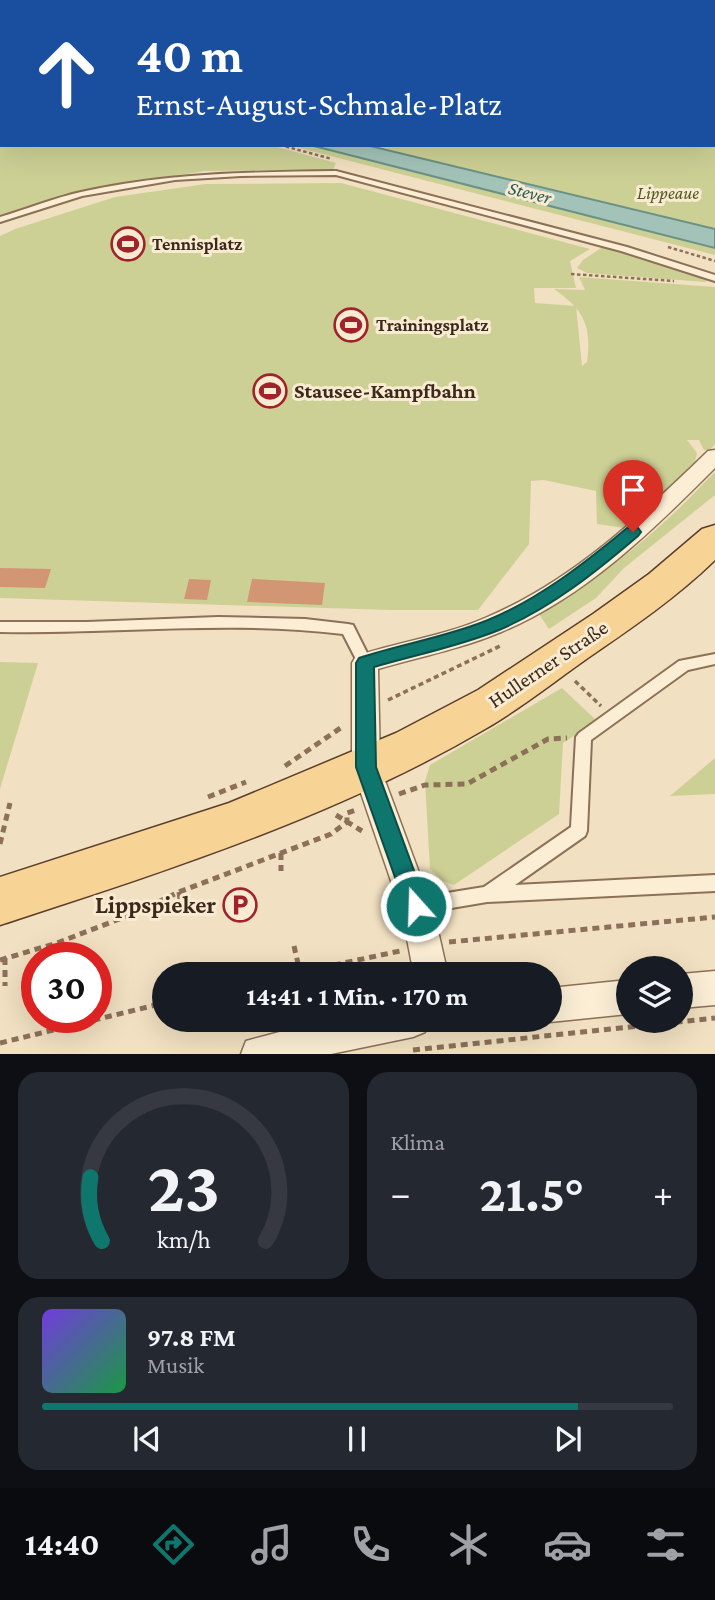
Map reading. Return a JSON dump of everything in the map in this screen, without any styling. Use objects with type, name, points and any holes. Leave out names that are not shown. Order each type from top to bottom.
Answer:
[{"type":"main road","name":"Hullerner Straße","points":[[0,901],[145,855],[294,797],[372,785],[649,597],[715,538]]},
{"type":"street","points":[[421,956],[416,906],[372,785],[365,710],[365,663],[492,625],[527,608],[592,566],[715,456]]},
{"type":"street","points":[[693,990],[715,988]]},
{"type":"street","points":[[562,1004],[616,998]]},
{"type":"street","points":[[259,1054],[349,1032],[408,1035]]},
{"type":"lane","points":[[0,220],[57,201],[140,183],[209,175],[336,173],[624,249],[715,278]]},
{"type":"lane","points":[[0,627],[60,629],[135,624],[314,624],[348,629],[365,663]]},
{"type":"lane","points":[[487,894],[579,831],[584,737],[684,665],[715,659]]},
{"type":"lane","points":[[416,906],[487,894],[715,883]]},
{"type":"path","points":[[571,274],[678,281]]},
{"type":"path","points":[[294,797],[281,769],[365,710],[505,643]]},
{"type":"path","points":[[575,681],[597,701]]},
{"type":"path","points":[[5,986],[3,959],[57,943],[135,914],[179,892],[331,834],[347,822],[346,813],[372,785],[467,784],[548,739],[584,737]]},
{"type":"path","points":[[0,844],[10,803]]},
{"type":"path","points":[[281,853],[281,871]]},
{"type":"path","points":[[179,892],[181,906]]},
{"type":"path","points":[[376,962],[715,917]]},
{"type":"path","points":[[294,946],[298,962]]},
{"type":"path","points":[[0,1043],[152,1006]]},
{"type":"path","points":[[408,1035],[715,1018]]},
{"type":"green space","points":[[0,147],[277,147],[336,163],[333,170],[205,171],[108,186],[0,218]]},
{"type":"green space","name":"Lippeaue","points":[[296,147],[715,147],[715,255]]},
{"type":"green space","name":"Stausee-Kampfbahn","points":[[341,183],[590,249],[570,261],[576,288],[534,288],[535,303],[574,306],[554,289],[585,290],[579,277],[715,287],[715,444],[710,450],[704,450],[699,440],[687,440],[697,453],[694,466],[624,528],[597,524],[596,491],[544,480],[531,481],[529,544],[478,610],[390,610],[0,598],[0,236],[115,197],[206,184]],"holes":[[[576,309],[584,320],[588,338],[587,362],[582,366]]]},
{"type":"green space","points":[[604,246],[710,278],[705,282],[587,273],[577,268],[583,260]]},
{"type":"green space","points":[[715,472],[715,495],[624,568],[596,598],[549,629],[537,611],[591,580],[625,555],[679,509]]},
{"type":"green space","points":[[0,662],[38,663],[0,789]]},
{"type":"green space","points":[[562,688],[597,721],[563,743],[559,814],[454,885],[443,881],[430,869],[425,781],[430,765]]},
{"type":"green space","points":[[715,758],[715,794],[670,796]]},
{"type":"water","name":"Stever","points":[[318,147],[374,147],[715,229],[715,248]]},
{"type":"building","points":[[0,568],[51,569],[45,588],[0,587]]},
{"type":"building","points":[[189,579],[211,580],[207,600],[184,599]]},
{"type":"building","points":[[252,579],[325,583],[322,605],[247,602]]},
{"type":"place","name":"Tennisplatz","points":[[128,244]]},
{"type":"place","name":"Trainingsplatz","points":[[351,325]]},
{"type":"place","name":"Stausee-Kampfbahn","points":[[270,391]]},
{"type":"place","name":"Lippspieker","points":[[240,905]]},
{"type":"route","points":[[416,906],[366,767],[365,663],[492,625],[527,608],[592,566],[633,532]]}]
